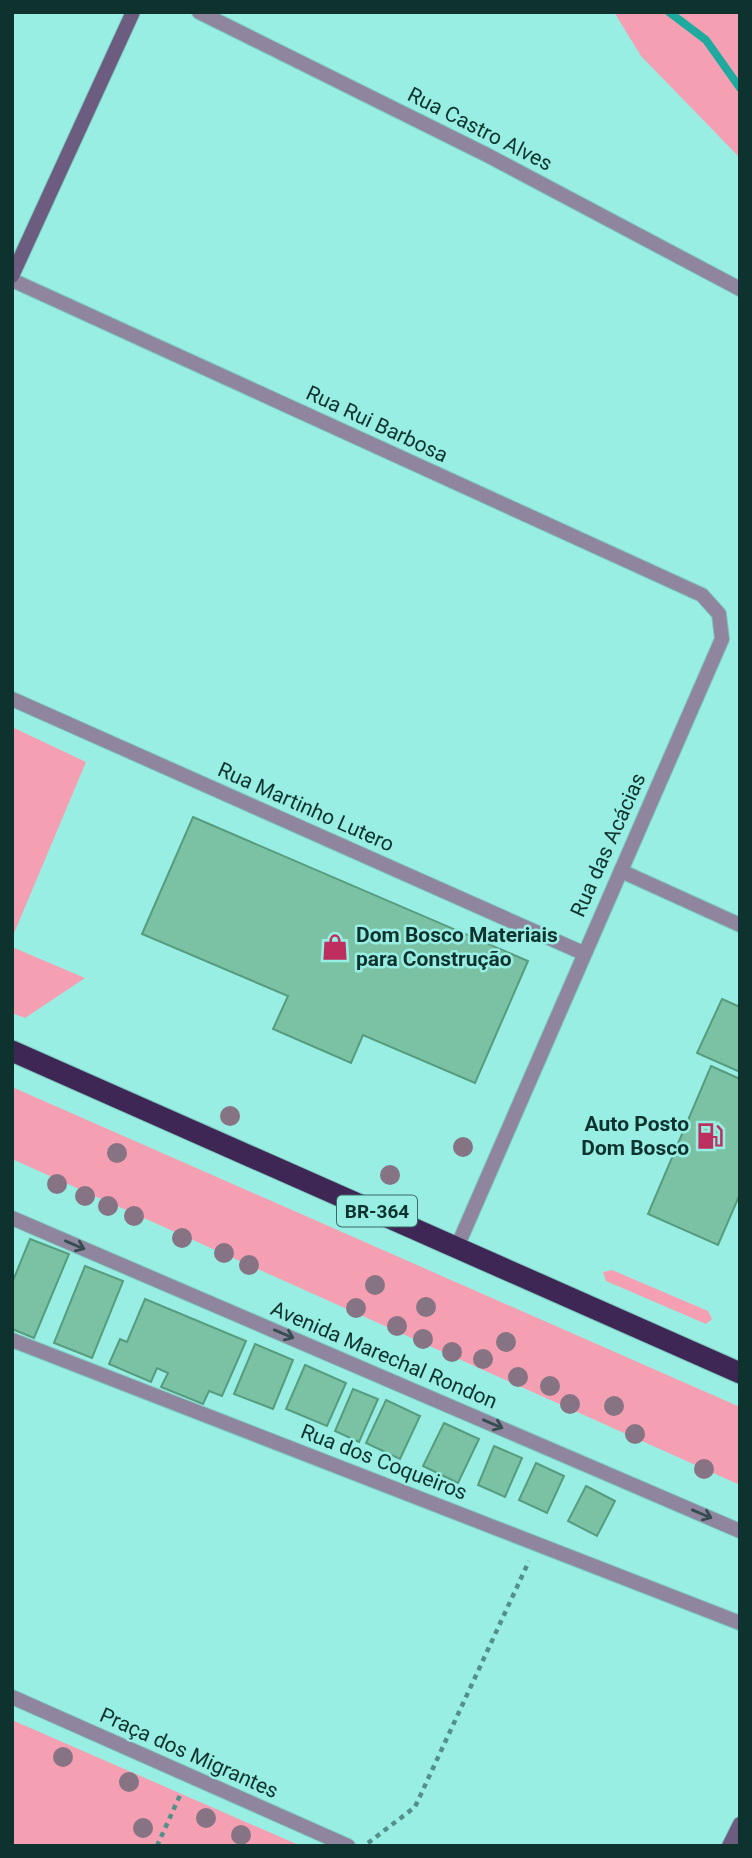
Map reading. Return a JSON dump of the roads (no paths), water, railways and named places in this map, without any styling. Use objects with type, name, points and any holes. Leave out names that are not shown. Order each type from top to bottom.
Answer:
[{"type":"highway","name":"BR-364","points":[[12,1051],[740,1373]]},
{"type":"main road","points":[[12,278],[133,12]]},
{"type":"main road","points":[[729,1846],[740,1824]]},
{"type":"street","name":"Rua Castro Alves","points":[[199,12],[487,155],[740,289]]},
{"type":"street","name":"Rua Rui Barbosa","points":[[12,278],[702,595],[719,614]]},
{"type":"street","name":"Rua das Acácias","points":[[457,1247],[722,639],[719,614]]},
{"type":"street","name":"Rua Martinho Lutero","points":[[12,699],[583,953]]},
{"type":"street","points":[[621,871],[740,925]]},
{"type":"street","name":"Avenida Marechal Rondon","points":[[12,1218],[740,1531]]},
{"type":"street","name":"Rua dos Coqueiros","points":[[12,1340],[740,1623]]},
{"type":"street","name":"Praça dos Migrantes","points":[[12,1697],[348,1846]]},
{"type":"waterway","points":[[669,12],[706,40],[740,88]]},
{"type":"place","name":"Dom Bosco Materiais para Construção","points":[[335,947]]},
{"type":"place","name":"Auto Posto Dom Bosco","points":[[710,1136]]}]
